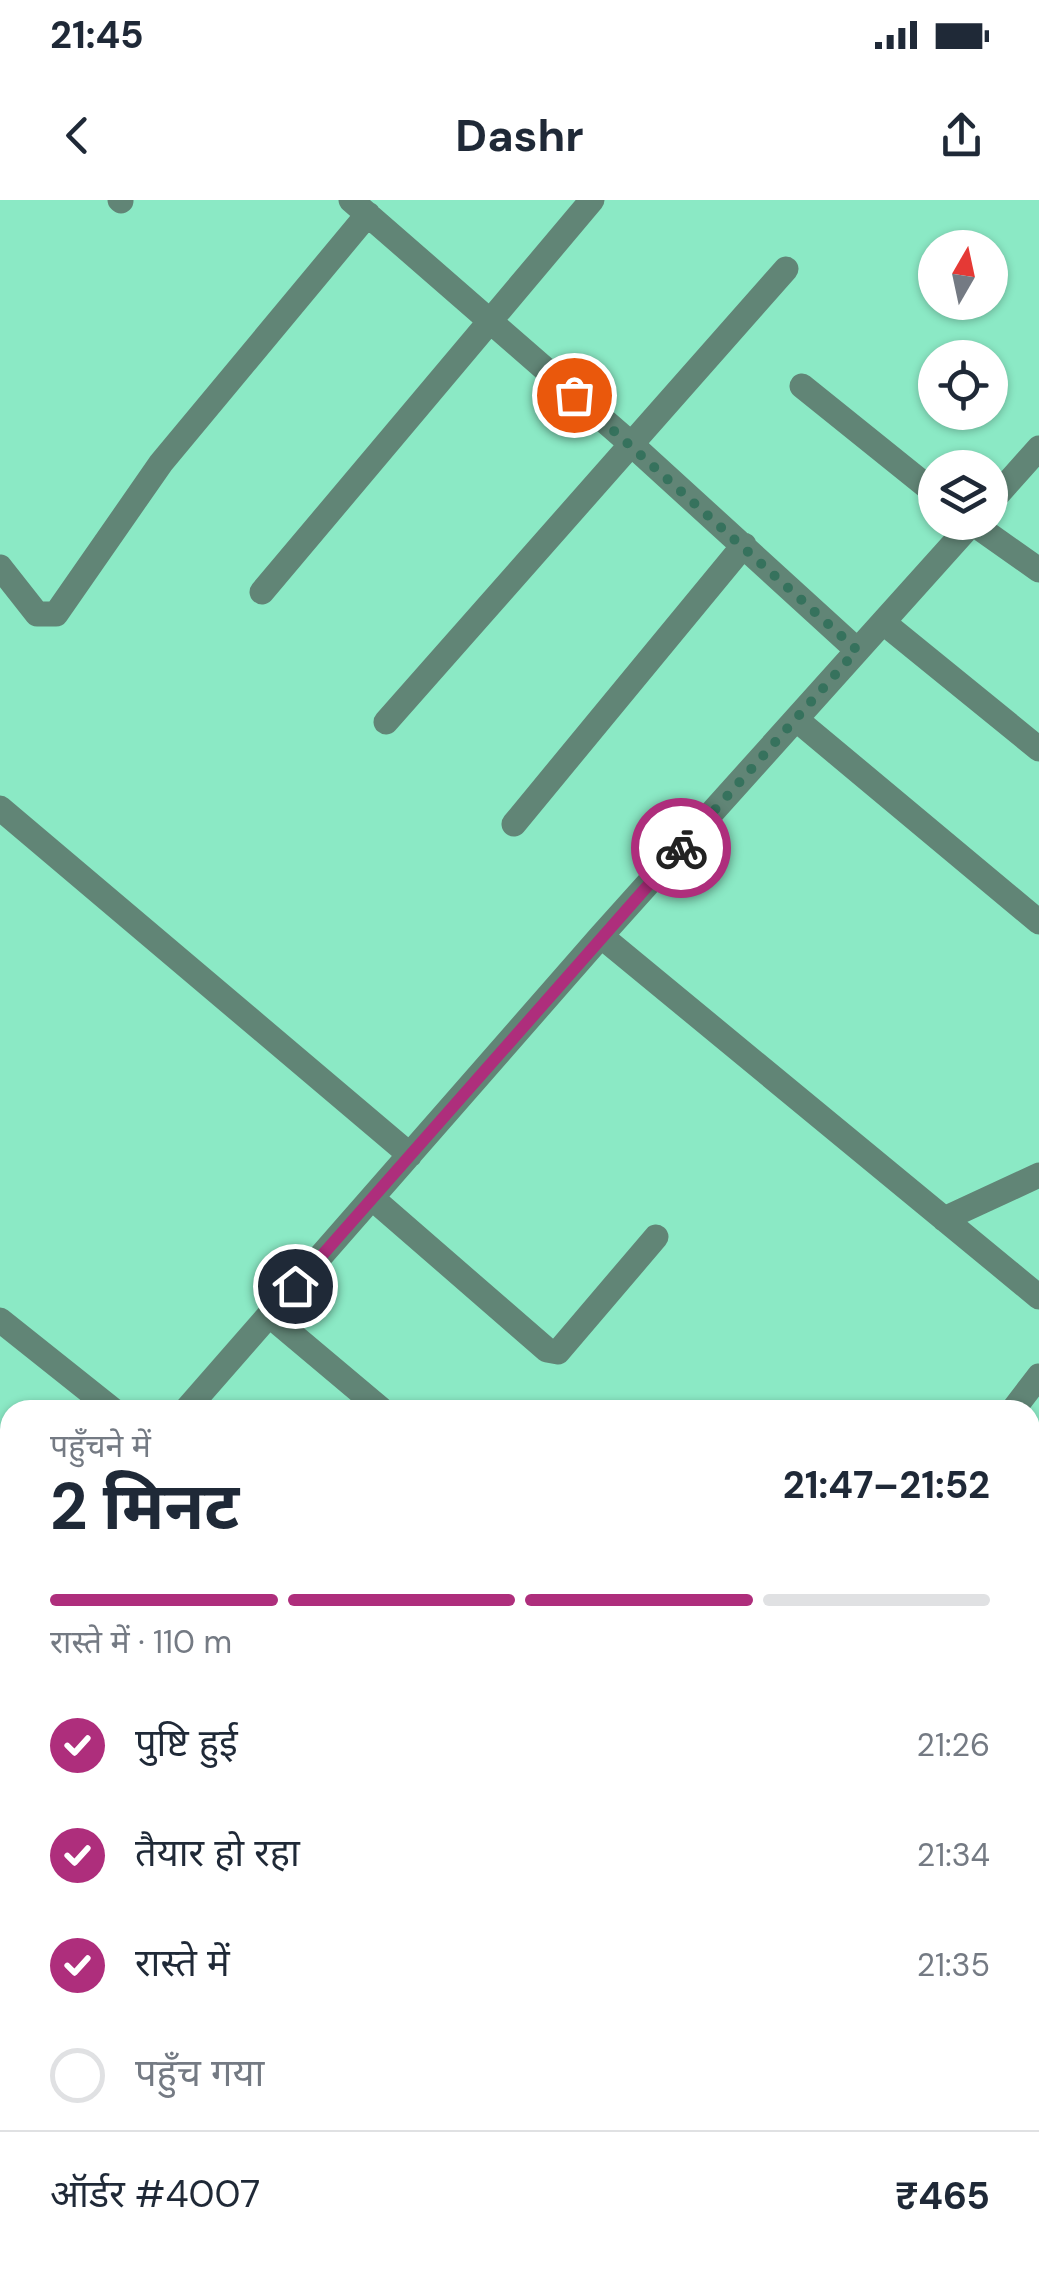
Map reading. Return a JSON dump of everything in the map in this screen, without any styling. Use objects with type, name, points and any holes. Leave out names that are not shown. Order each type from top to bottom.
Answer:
[{"type":"street","points":[[262,592],[592,200]]},
{"type":"street","points":[[0,567],[37,614],[56,614],[161,463],[360,205],[857,650]]},
{"type":"street","points":[[386,722],[786,269]]},
{"type":"street","points":[[802,386],[918,480]]},
{"type":"street","points":[[1008,484],[1038,452]]},
{"type":"street","points":[[195,1400],[601,936],[957,540]]},
{"type":"street","points":[[996,540],[1039,570]]},
{"type":"street","points":[[514,824],[744,545]]},
{"type":"street","points":[[884,623],[1039,749]]},
{"type":"street","points":[[797,720],[1039,922]]},
{"type":"street","points":[[0,808],[410,1155]]},
{"type":"street","points":[[601,936],[1039,1297]]},
{"type":"street","points":[[944,1219],[1039,1175]]},
{"type":"street","points":[[372,1198],[547,1350],[558,1352],[656,1238]]},
{"type":"street","points":[[269,1315],[370,1400]]},
{"type":"street","points":[[0,1320],[100,1400]]},
{"type":"street","points":[[1020,1400],[1039,1376]]},
{"type":"way so far","points":[[574,395],[857,650],[681,848]]},
{"type":"route","points":[[295,1286],[681,848]]}]
